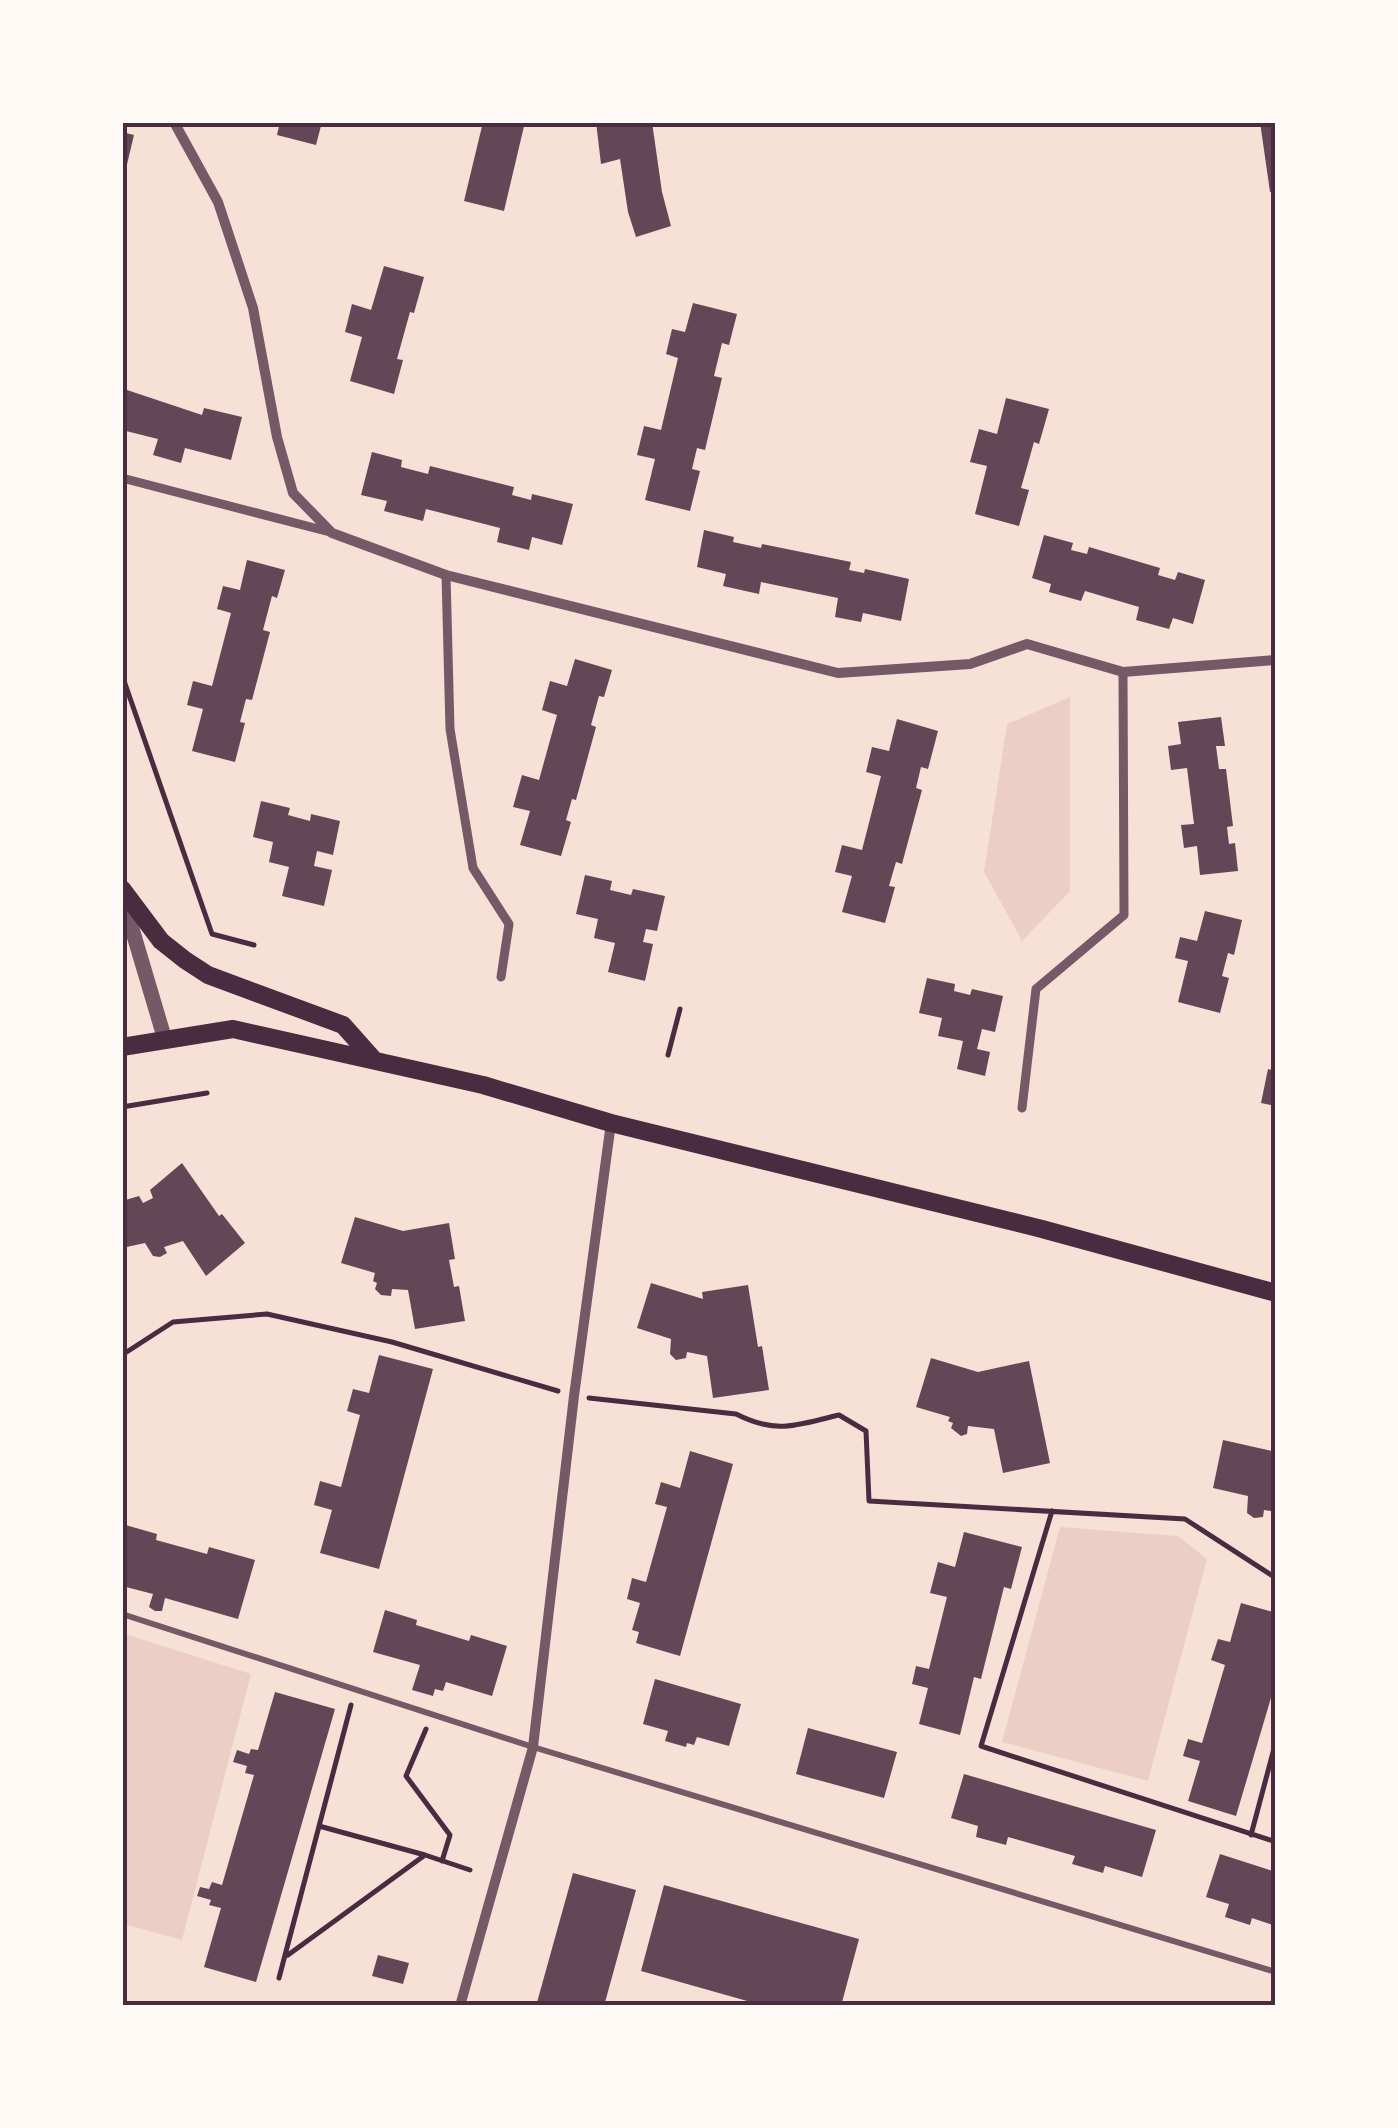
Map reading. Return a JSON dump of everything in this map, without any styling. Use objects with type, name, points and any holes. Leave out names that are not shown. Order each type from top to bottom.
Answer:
[{"type":"main road","points":[[122,892],[162,941],[185,960],[208,975],[343,1025],[376,1061]]},
{"type":"main road","points":[[122,1047],[232,1029],[484,1085],[611,1123],[1042,1230],[1276,1294]]},
{"type":"street","points":[[174,122],[218,202],[253,308],[277,437],[293,493],[332,533]]},
{"type":"street","points":[[122,478],[332,533],[446,575],[838,673],[970,664],[1027,644],[1123,672],[1276,660]]},
{"type":"street","points":[[446,575],[450,730],[473,868],[509,924],[501,978]]},
{"type":"street","points":[[1022,1108],[1036,989],[1124,915],[1123,672]]},
{"type":"street","points":[[122,892],[165,1040]]},
{"type":"street","points":[[460,2006],[533,1747],[611,1123]]},
{"type":"lane","points":[[122,1614],[533,1747],[1276,1972]]},
{"type":"path","points":[[122,675],[212,934],[254,945]]},
{"type":"path","points":[[668,1055],[680,1010]]},
{"type":"path","points":[[122,1108],[207,1094]]},
{"type":"path","points":[[122,1355],[173,1322],[267,1314],[392,1342],[574,1396],[736,1414],[753,1423],[782,1429],[839,1414],[866,1431],[869,1500],[1185,1518],[1276,1578]]},
{"type":"path","points":[[1052,1511],[980,1746],[1276,1842]]},
{"type":"path","points":[[279,1978],[355,1689]]},
{"type":"path","points":[[432,1714],[406,1776],[450,1835],[442,1861]]},
{"type":"path","points":[[1251,1835],[1276,1741]]},
{"type":"path","points":[[319,1826],[470,1870]]},
{"type":"path","points":[[285,1956],[425,1856]]},
{"type":"shaded area","points":[[1070,697],[1070,891],[1022,941],[984,872],[1007,724]]},
{"type":"shaded area","points":[[1060,1527],[1178,1536],[1207,1559],[1148,1781],[1002,1742]]},
{"type":"shaded area","points":[[122,1633],[251,1674],[182,1940],[123,1924]]},
{"type":"building","points":[[280,122],[322,122],[316,145],[277,135]]},
{"type":"building","points":[[483,122],[525,122],[504,211],[464,201]]},
{"type":"building","points":[[596,122],[652,122],[671,226],[636,237],[620,159],[601,164]]},
{"type":"building","points":[[1260,122],[1276,122],[1276,191],[1270,192]]},
{"type":"building","points":[[122,132],[134,135],[124,177],[122,177]]},
{"type":"building","points":[[384,266],[424,277],[397,359],[403,360],[394,394],[350,381],[362,337],[345,332],[352,304],[371,310]]},
{"type":"building","points":[[693,303],[737,314],[729,345],[722,343],[714,376],[722,378],[705,450],[697,448],[692,469],[700,471],[690,511],[645,500],[655,459],[637,455],[644,426],[661,430],[678,358],[666,354],[672,329],[685,332]]},
{"type":"building","points":[[127,390],[202,415],[204,408],[242,417],[231,460],[185,448],[181,463],[153,455],[158,439],[122,430]]},
{"type":"building","points":[[1006,398],[1049,409],[1039,444],[1034,442],[1021,488],[1029,490],[1019,526],[975,514],[987,466],[970,462],[979,429],[997,434]]},
{"type":"building","points":[[372,452],[402,460],[401,467],[428,474],[430,466],[514,487],[512,495],[531,500],[532,494],[573,504],[562,545],[532,537],[529,550],[497,542],[500,528],[426,509],[423,521],[384,511],[387,501],[361,495]]},
{"type":"building","points":[[704,530],[734,537],[733,542],[851,562],[849,570],[864,573],[865,569],[909,579],[901,621],[863,613],[861,622],[835,617],[838,598],[761,582],[759,594],[723,586],[726,574],[697,567]]},
{"type":"building","points":[[1044,535],[1073,543],[1071,550],[1087,554],[1089,547],[1160,568],[1158,575],[1175,580],[1178,572],[1205,580],[1193,624],[1173,618],[1169,629],[1136,620],[1139,607],[1085,591],[1081,601],[1049,592],[1051,584],[1032,578]]},
{"type":"building","points":[[247,560],[285,570],[277,598],[272,596],[263,630],[270,632],[252,700],[246,699],[240,722],[245,723],[235,762],[192,751],[203,709],[187,705],[193,681],[212,686],[231,613],[217,609],[223,586],[240,590]]},
{"type":"building","points":[[575,659],[612,670],[591,725],[596,727],[576,800],[572,799],[566,820],[571,822],[561,856],[520,845],[530,811],[513,807],[522,775],[539,780],[557,715],[542,710],[550,681],[567,686]]},
{"type":"building","points":[[1221,717],[1225,746],[1216,746],[1219,769],[1226,769],[1233,826],[1227,827],[1229,844],[1235,843],[1238,871],[1200,875],[1197,846],[1184,848],[1181,825],[1194,824],[1187,768],[1171,770],[1168,746],[1181,744],[1178,722]]},
{"type":"building","points":[[897,719],[938,731],[928,769],[921,767],[916,788],[922,790],[902,864],[896,862],[889,886],[895,887],[885,923],[842,912],[852,876],[835,872],[842,845],[862,850],[881,776],[866,772],[872,747],[889,751]]},
{"type":"building","points":[[261,801],[290,808],[288,815],[310,821],[311,814],[340,821],[333,855],[317,851],[314,866],[332,870],[324,906],[282,896],[289,867],[269,862],[273,842],[253,837]]},
{"type":"building","points":[[585,875],[612,881],[610,890],[631,895],[633,889],[665,896],[657,931],[646,929],[643,942],[653,944],[645,981],[608,972],[615,943],[594,938],[598,919],[576,914]]},
{"type":"building","points":[[1205,911],[1242,920],[1234,955],[1228,953],[1222,976],[1229,978],[1220,1013],[1178,1002],[1188,961],[1175,958],[1180,937],[1197,941]]},
{"type":"building","points":[[927,978],[955,984],[954,991],[970,995],[972,989],[1003,996],[995,1032],[982,1029],[977,1049],[990,1052],[985,1076],[957,1069],[963,1041],[938,1036],[942,1018],[919,1013]]},
{"type":"building","points":[[1268,1069],[1276,1071],[1276,1106],[1261,1103]]},
{"type":"building","points":[[182,1163],[219,1216],[222,1214],[245,1243],[206,1276],[183,1241],[164,1247],[167,1253],[160,1257],[153,1256],[145,1243],[122,1248],[122,1201],[139,1196],[143,1203],[153,1198],[150,1190]]},
{"type":"building","points":[[355,1217],[403,1231],[449,1223],[455,1259],[449,1260],[454,1287],[459,1286],[465,1321],[415,1329],[408,1290],[392,1289],[391,1296],[381,1295],[375,1289],[375,1273],[341,1263]]},
{"type":"building","points":[[651,1283],[703,1299],[702,1292],[748,1285],[769,1390],[713,1398],[707,1356],[687,1352],[686,1358],[676,1360],[670,1354],[671,1339],[637,1328]]},
{"type":"building","points":[[379,1355],[433,1369],[379,1569],[320,1553],[332,1510],[314,1505],[320,1481],[341,1487],[360,1415],[347,1411],[353,1389],[369,1393]]},
{"type":"building","points":[[931,1358],[978,1372],[1029,1361],[1050,1463],[1003,1473],[994,1429],[968,1426],[967,1434],[961,1436],[951,1428],[950,1417],[916,1407]]},
{"type":"building","points":[[1223,1440],[1276,1452],[1276,1512],[1264,1510],[1263,1517],[1254,1518],[1247,1513],[1248,1496],[1213,1488]]},
{"type":"building","points":[[690,1451],[733,1464],[680,1656],[636,1643],[639,1632],[632,1630],[640,1603],[627,1599],[632,1578],[646,1582],[667,1507],[655,1504],[661,1482],[680,1488]]},
{"type":"building","points":[[122,1524],[157,1534],[156,1540],[207,1554],[209,1547],[255,1560],[238,1619],[165,1598],[162,1611],[155,1611],[149,1607],[153,1594],[122,1586]]},
{"type":"building","points":[[964,1532],[1022,1547],[1011,1589],[1004,1587],[981,1679],[974,1677],[960,1735],[919,1724],[928,1688],[912,1684],[916,1666],[929,1669],[947,1597],[930,1593],[938,1562],[955,1567]]},
{"type":"building","points":[[1241,1603],[1276,1613],[1276,1681],[1236,1816],[1188,1801],[1200,1761],[1183,1756],[1188,1739],[1202,1743],[1225,1665],[1211,1660],[1218,1639],[1230,1642]]},
{"type":"building","points":[[385,1610],[417,1620],[416,1625],[469,1641],[471,1635],[507,1646],[492,1696],[446,1682],[443,1691],[435,1689],[433,1696],[412,1690],[420,1665],[373,1652]]},
{"type":"building","points":[[655,1679],[741,1704],[729,1746],[697,1737],[694,1745],[687,1743],[686,1747],[665,1741],[668,1731],[643,1724]]},
{"type":"building","points":[[275,1692],[335,1709],[256,1982],[204,1967],[221,1908],[197,1896],[200,1887],[209,1889],[212,1882],[222,1885],[254,1775],[245,1773],[247,1766],[233,1762],[237,1750],[249,1754],[251,1749],[258,1750]]},
{"type":"building","points":[[808,1728],[897,1752],[884,1798],[796,1774]]},
{"type":"building","points":[[964,1774],[1156,1830],[1142,1877],[1105,1866],[1103,1873],[1072,1864],[1075,1856],[1008,1837],[1006,1845],[976,1837],[978,1826],[951,1818]]},
{"type":"building","points":[[1220,1854],[1276,1872],[1276,1926],[1252,1918],[1250,1925],[1225,1917],[1229,1904],[1206,1897]]},
{"type":"building","points":[[573,1873],[636,1890],[604,2006],[536,2006]]},
{"type":"building","points":[[664,1885],[859,1939],[841,2006],[765,2006],[641,1971]]},
{"type":"building","points":[[378,1955],[409,1963],[403,1984],[372,1976]]}]
